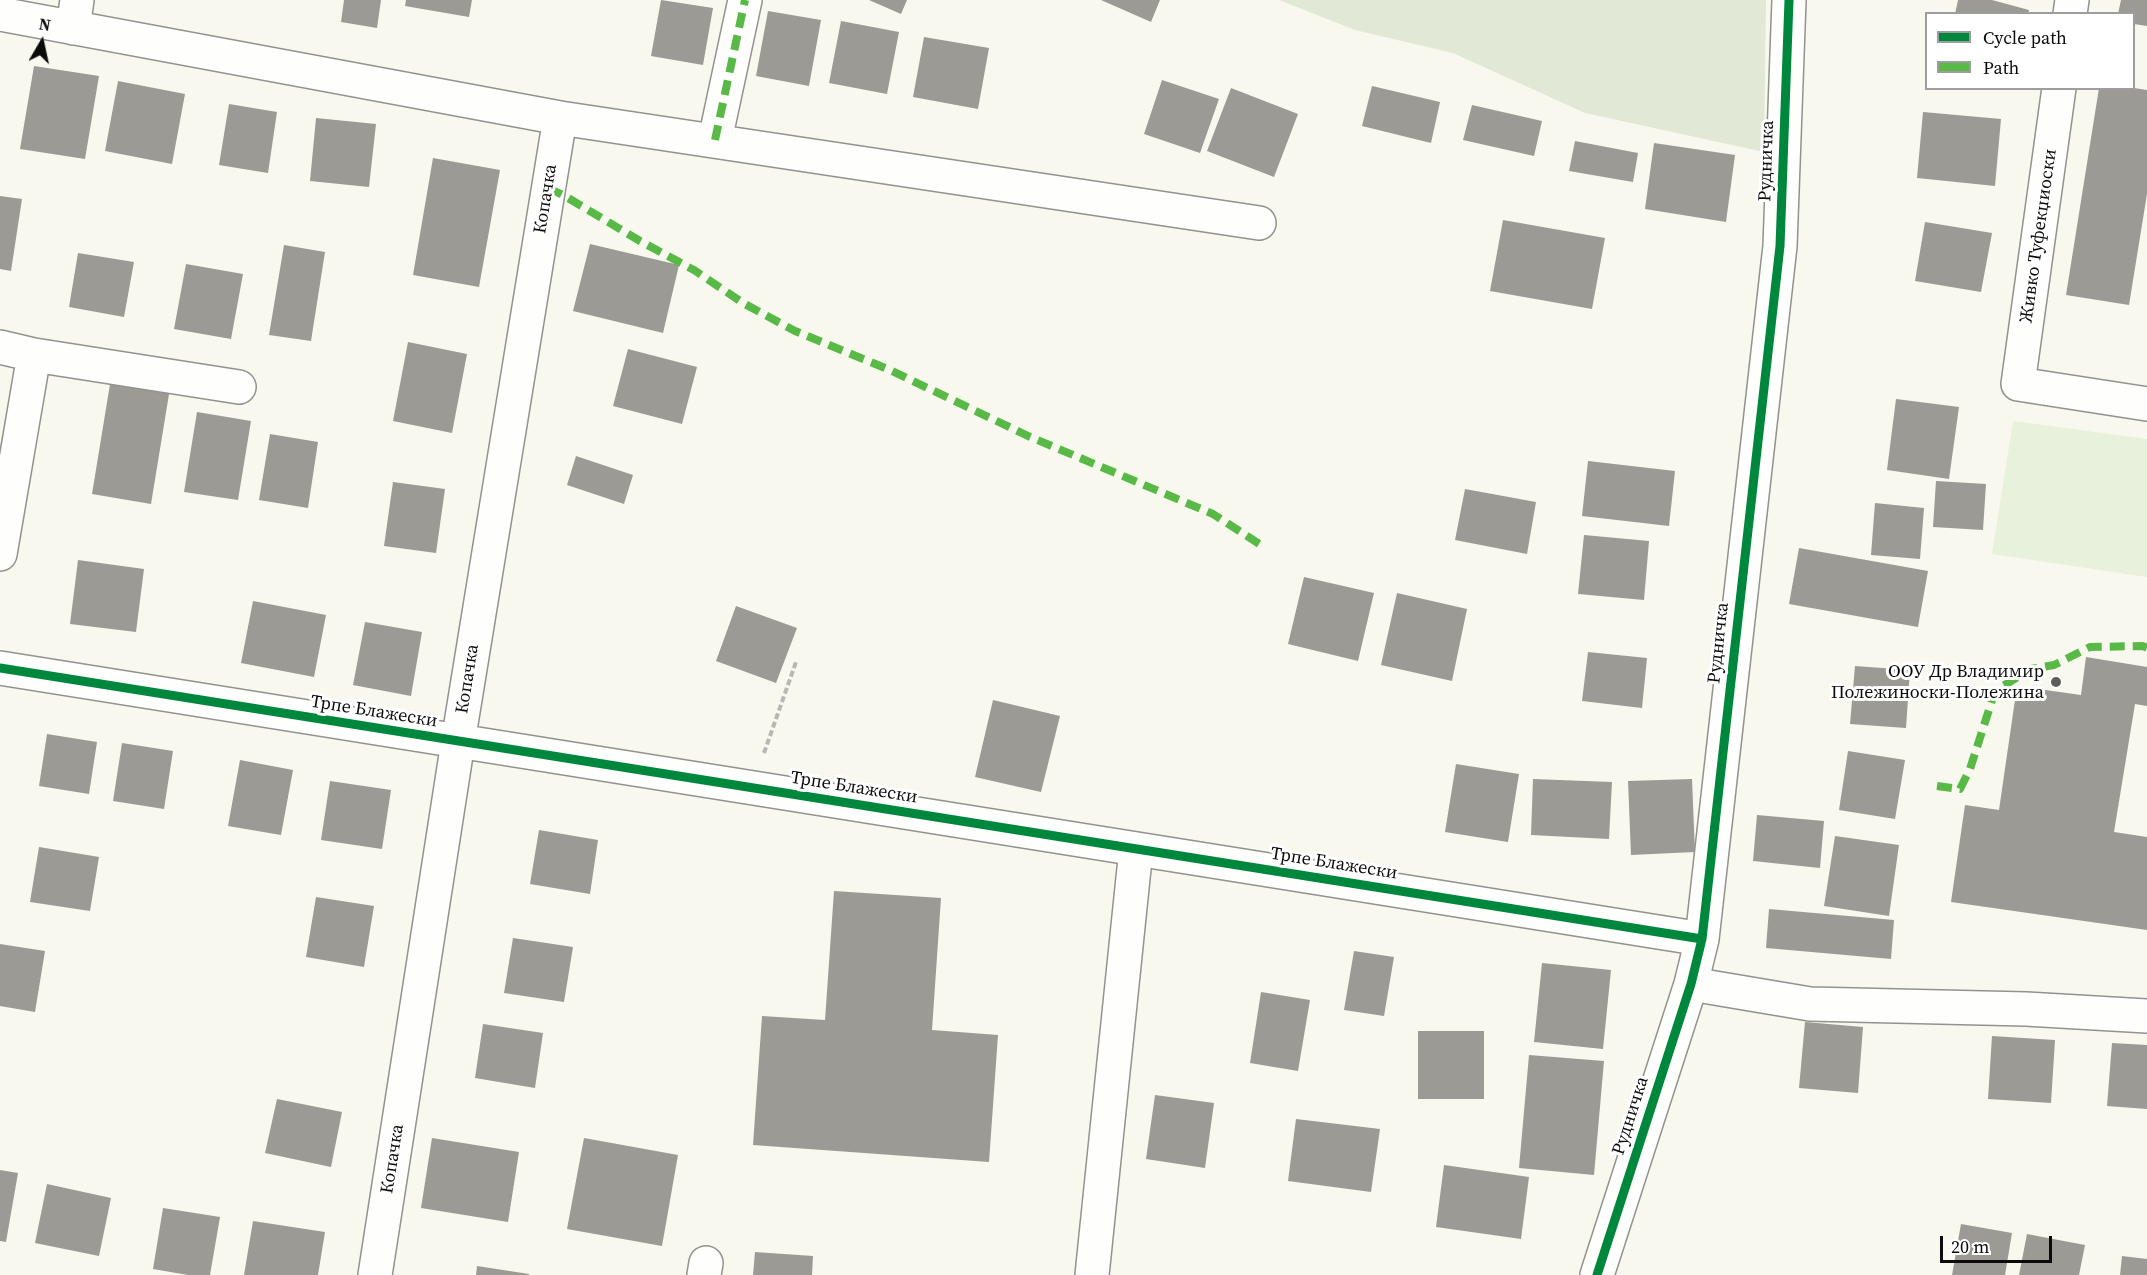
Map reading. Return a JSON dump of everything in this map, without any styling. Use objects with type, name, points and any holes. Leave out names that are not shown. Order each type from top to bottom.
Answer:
[{"type":"street","points":[[715,140],[745,0]]},
{"type":"street","name":"Рудничка","points":[[1597,1275],[1690,984],[1702,939],[1780,246],[1789,0]]},
{"type":"street","points":[[0,14],[75,14],[560,118],[1259,223]]},
{"type":"street","name":"Живко Туфекџиоски","points":[[2059,90],[2018,384],[2147,404]]},
{"type":"street","name":"Копачка","points":[[375,1275],[458,742],[560,118]]},
{"type":"street","points":[[0,347],[34,355],[239,387]]},
{"type":"street","points":[[0,554],[34,355]]},
{"type":"street","name":"Трпе Блажески","points":[[0,668],[1702,939]]},
{"type":"street","points":[[1092,1275],[1136,849]]},
{"type":"street","points":[[1690,984],[1810,1004],[2002,1008],[2147,1016]]},
{"type":"path","points":[[754,789],[796,662]]},
{"type":"green space","points":[[1279,0],[1766,0],[1764,152],[1585,113],[1453,53],[1355,30]]},
{"type":"green space","points":[[2013,421],[2147,439],[2147,577],[1992,554]]},
{"type":"building","points":[[344,0],[381,0],[377,28],[341,22]]},
{"type":"building","points":[[406,0],[472,0],[469,17],[405,6]]},
{"type":"building","points":[[661,0],[713,8],[703,65],[651,56]]},
{"type":"building","points":[[869,0],[907,0],[901,14]]},
{"type":"building","points":[[1101,0],[1160,0],[1151,22]]},
{"type":"building","points":[[1958,0],[1992,0],[2029,10],[2028,12],[1955,12]]},
{"type":"building","points":[[2121,0],[2147,0],[2147,26],[2135,24],[2135,12],[2118,12]]},
{"type":"building","points":[[768,11],[821,20],[809,86],[756,76]]},
{"type":"building","points":[[841,21],[899,32],[887,94],[829,83]]},
{"type":"building","points":[[924,37],[989,48],[978,109],[913,97]]},
{"type":"building","points":[[34,66],[99,76],[85,159],[20,149]]},
{"type":"building","points":[[1162,80],[1219,99],[1200,153],[1144,134]]},
{"type":"building","points":[[118,81],[185,94],[172,164],[105,151]]},
{"type":"building","points":[[1372,86],[1440,102],[1431,143],[1362,126]]},
{"type":"building","points":[[1231,88],[1298,114],[1274,177],[1207,151]]},
{"type":"building","points":[[2135,88],[2147,90],[2147,194],[2129,305],[2066,295],[2099,90],[2135,90]]},
{"type":"building","points":[[229,104],[277,112],[268,173],[219,165]]},
{"type":"building","points":[[1472,105],[1542,121],[1534,156],[1463,140]]},
{"type":"building","points":[[1923,112],[2001,119],[1995,186],[1917,178]]},
{"type":"building","points":[[316,118],[376,124],[369,187],[310,181]]},
{"type":"building","points":[[1575,141],[1638,153],[1633,182],[1569,171]]},
{"type":"building","points":[[1654,143],[1735,155],[1726,222],[1645,209]]},
{"type":"building","points":[[433,158],[500,170],[479,287],[413,275]]},
{"type":"building","points":[[0,196],[22,199],[11,271],[0,269]]},
{"type":"building","points":[[1503,220],[1605,238],[1592,309],[1490,291]]},
{"type":"building","points":[[1925,222],[1992,233],[1981,292],[1915,281]]},
{"type":"building","points":[[590,244],[679,265],[663,333],[573,311]]},
{"type":"building","points":[[284,245],[325,252],[311,341],[269,335]]},
{"type":"building","points":[[78,253],[134,262],[124,317],[69,307]]},
{"type":"building","points":[[186,264],[243,274],[231,339],[174,329]]},
{"type":"building","points":[[408,342],[467,354],[452,433],[393,421]]},
{"type":"building","points":[[628,349],[697,367],[682,424],[613,406]]},
{"type":"building","points":[[111,378],[170,388],[151,504],[92,494]]},
{"type":"building","points":[[1896,399],[1959,407],[1949,479],[1887,470]]},
{"type":"building","points":[[197,412],[251,421],[238,500],[184,492]]},
{"type":"building","points":[[270,434],[318,442],[308,508],[259,500]]},
{"type":"building","points":[[576,456],[633,475],[624,504],[567,485]]},
{"type":"building","points":[[1588,461],[1675,471],[1669,526],[1582,516]]},
{"type":"building","points":[[1936,481],[1986,484],[1983,530],[1933,527]]},
{"type":"building","points":[[393,482],[445,489],[436,553],[384,546]]},
{"type":"building","points":[[1465,489],[1536,502],[1527,554],[1455,540]]},
{"type":"building","points":[[1875,503],[1924,508],[1920,559],[1871,555]]},
{"type":"building","points":[[1584,535],[1649,541],[1644,600],[1578,594]]},
{"type":"building","points":[[1799,548],[1928,571],[1918,627],[1789,604]]},
{"type":"building","points":[[78,560],[144,569],[136,632],[70,624]]},
{"type":"building","points":[[1304,577],[1374,593],[1358,661],[1288,644]]},
{"type":"building","points":[[1397,593],[1467,609],[1452,681],[1381,665]]},
{"type":"building","points":[[253,601],[326,615],[314,677],[241,663]]},
{"type":"building","points":[[736,606],[797,628],[776,683],[716,661]]},
{"type":"building","points":[[365,622],[422,632],[411,696],[353,685]]},
{"type":"building","points":[[1588,652],[1647,658],[1642,708],[1582,701]]},
{"type":"building","points":[[2086,657],[2147,667],[2147,706],[2135,704],[2114,832],[2147,837],[2147,930],[1951,902],[1965,805],[1999,810],[2017,686],[2081,695]]},
{"type":"building","points":[[1855,666],[1910,670],[1906,728],[1850,724]]},
{"type":"building","points":[[993,700],[1060,716],[1041,792],[975,777]]},
{"type":"building","points":[[47,734],[97,742],[89,794],[39,786]]},
{"type":"building","points":[[122,743],[173,751],[164,809],[113,801]]},
{"type":"building","points":[[1848,751],[1905,760],[1895,819],[1839,810]]},
{"type":"building","points":[[240,760],[293,770],[281,835],[228,826]]},
{"type":"building","points":[[1456,764],[1519,774],[1508,842],[1445,832]]},
{"type":"building","points":[[1533,779],[1612,782],[1609,839],[1531,835]]},
{"type":"building","points":[[1692,779],[1695,852],[1631,855],[1628,781]]},
{"type":"building","points":[[330,781],[391,790],[382,849],[321,840]]},
{"type":"building","points":[[1757,815],[1824,821],[1820,868],[1753,861]]},
{"type":"building","points":[[539,830],[598,840],[590,894],[530,884]]},
{"type":"building","points":[[1835,836],[1899,845],[1889,916],[1824,906]]},
{"type":"building","points":[[39,847],[99,857],[90,911],[30,902]]},
{"type":"building","points":[[834,891],[941,898],[932,1030],[998,1035],[989,1162],[753,1145],[762,1016],[825,1020]]},
{"type":"building","points":[[316,897],[374,906],[364,967],[306,957]]},
{"type":"building","points":[[1769,909],[1894,920],[1891,959],[1766,948]]},
{"type":"building","points":[[513,938],[573,947],[564,1002],[504,993]]},
{"type":"building","points":[[0,944],[45,951],[35,1012],[0,1006]]},
{"type":"building","points":[[1354,951],[1394,957],[1384,1016],[1344,1010]]},
{"type":"building","points":[[1542,963],[1611,970],[1603,1049],[1534,1042]]},
{"type":"building","points":[[1261,992],[1310,1000],[1298,1071],[1250,1063]]},
{"type":"building","points":[[1805,1022],[1863,1027],[1858,1093],[1799,1088]]},
{"type":"building","points":[[483,1024],[543,1033],[535,1088],[475,1078]]},
{"type":"building","points":[[1418,1031],[1484,1031],[1484,1099],[1418,1099]]},
{"type":"building","points":[[1992,1036],[2055,1040],[2051,1103],[1988,1099]]},
{"type":"building","points":[[2112,1043],[2147,1045],[2147,1109],[2107,1106]]},
{"type":"building","points":[[1529,1055],[1604,1061],[1594,1175],[1519,1168]]},
{"type":"building","points":[[1155,1095],[1214,1103],[1205,1168],[1146,1159]]},
{"type":"building","points":[[277,1099],[342,1112],[331,1167],[265,1153]]},
{"type":"building","points":[[1296,1119],[1380,1129],[1371,1192],[1288,1181]]},
{"type":"building","points":[[432,1138],[519,1152],[508,1222],[421,1208]]},
{"type":"building","points":[[584,1138],[678,1155],[662,1246],[567,1229]]},
{"type":"building","points":[[1444,1165],[1529,1177],[1521,1239],[1436,1227]]},
{"type":"building","points":[[0,1170],[18,1173],[6,1242],[0,1241]]},
{"type":"building","points":[[47,1184],[111,1198],[99,1256],[35,1243]]},
{"type":"building","points":[[163,1208],[220,1217],[210,1275],[188,1275],[153,1269]]},
{"type":"building","points":[[253,1221],[325,1232],[318,1275],[244,1275]]},
{"type":"building","points":[[1961,1224],[2012,1233],[2005,1275],[1952,1275]]},
{"type":"building","points":[[2027,1234],[2085,1245],[2079,1275],[2019,1275]]},
{"type":"building","points":[[755,1252],[813,1256],[812,1275],[753,1275]]},
{"type":"building","points":[[2122,1256],[2147,1259],[2147,1275],[2120,1275]]},
{"type":"building","points":[[477,1266],[529,1274],[529,1275],[476,1275]]},
{"type":"marked path","points":[[715,140],[745,0]]},
{"type":"marked path","points":[[548,188],[694,270],[743,303],[795,331],[890,370],[1028,436],[1213,514],[1261,545]]},
{"type":"marked path","points":[[1937,786],[1960,789],[1970,769],[1995,691],[2031,669],[2054,665],[2090,647],[2143,646],[2147,648]]},
{"type":"cycle path","points":[[1597,1275],[1691,984],[1702,939],[1780,246],[1789,0]]},
{"type":"cycle path","points":[[0,668],[1702,939]]},
{"type":"place","name":"ООУ Др Владимир Полежиноски-Полежина","points":[[2056,682]]}]
